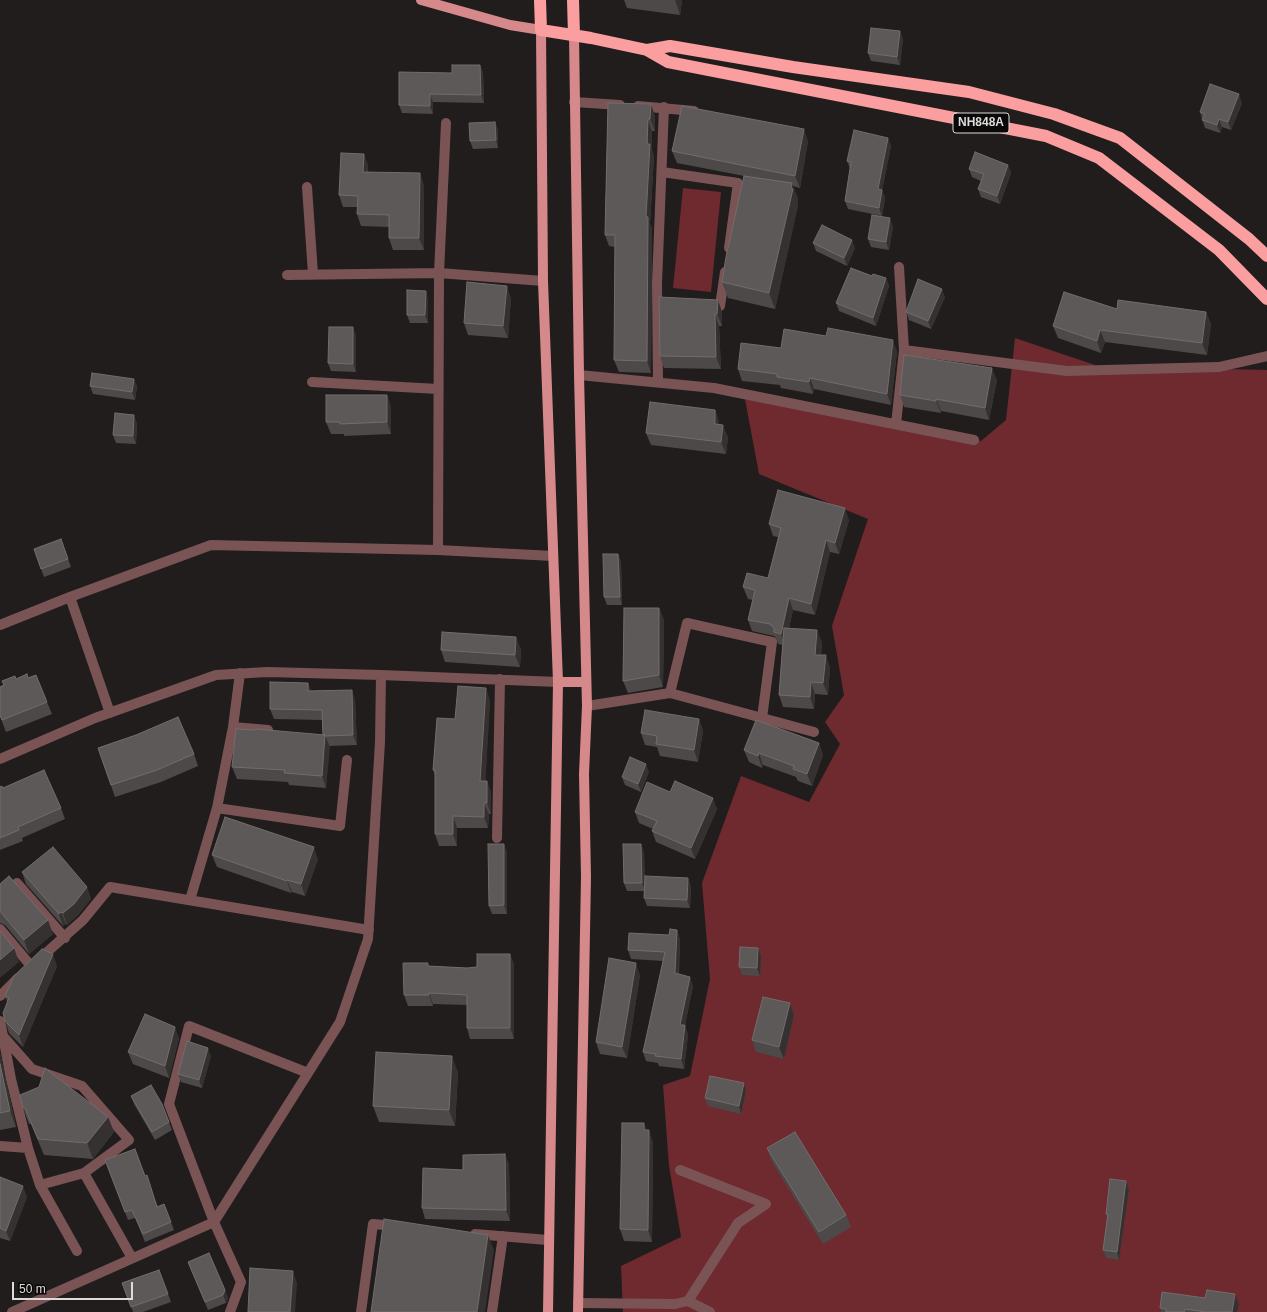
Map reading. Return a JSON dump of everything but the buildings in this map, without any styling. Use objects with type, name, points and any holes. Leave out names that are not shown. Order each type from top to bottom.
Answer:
[{"type":"highway","points":[[540,0],[541,30],[574,35],[573,0]]},
{"type":"highway","name":"NH848A","points":[[574,35],[647,50],[668,62],[1046,136],[1099,158],[1219,250],[1267,299]]},
{"type":"highway","name":"NH848A","points":[[647,50],[670,46],[793,67],[969,92],[1054,114],[1120,138],[1249,239],[1267,256]]},
{"type":"main road","points":[[421,0],[510,25],[541,30],[543,281],[558,682],[557,851],[548,1240],[548,1312]]},
{"type":"main road","points":[[574,35],[579,375],[587,706],[584,774],[585,924],[578,1307]]},
{"type":"main road","points":[[558,682],[586,682]]},
{"type":"street","points":[[574,102],[664,107],[703,113]]},
{"type":"street","points":[[658,382],[664,107]]},
{"type":"street","points":[[438,550],[439,273],[446,123]]},
{"type":"street","points":[[662,172],[742,184],[720,306],[696,303]]},
{"type":"street","points":[[307,187],[313,274]]},
{"type":"street","points":[[896,424],[904,350],[899,267]]},
{"type":"street","points":[[287,275],[439,273],[543,281]]},
{"type":"street","points":[[904,350],[1067,371],[1219,367],[1267,356]]},
{"type":"street","points":[[579,375],[714,388],[974,440]]},
{"type":"street","points":[[312,382],[438,389]]},
{"type":"street","points":[[0,625],[70,597],[211,545],[438,550],[553,556]]},
{"type":"street","points":[[70,597],[110,713]]},
{"type":"street","points":[[670,693],[687,623],[772,642],[762,718]]},
{"type":"street","points":[[1,755],[110,713],[216,675],[267,672],[558,682]]},
{"type":"street","points":[[190,900],[217,808],[233,727],[240,673]]},
{"type":"street","points":[[12,1312],[214,1222],[340,1022],[368,939],[380,742],[381,675]]},
{"type":"street","points":[[497,838],[500,679]]},
{"type":"street","points":[[587,706],[670,693],[814,732]]},
{"type":"street","points":[[233,727],[279,732]]},
{"type":"street","points":[[217,808],[340,826],[347,760]]},
{"type":"street","points":[[17,883],[65,938]]},
{"type":"street","points":[[0,996],[31,966],[65,938],[83,920],[110,887],[369,930]]},
{"type":"street","points":[[0,929],[31,966]]},
{"type":"street","points":[[0,1021],[11,1080],[28,1148],[40,1185],[77,1251]]},
{"type":"street","points":[[230,1312],[241,1282],[214,1222],[169,1104],[189,1026],[308,1073]]},
{"type":"street","points":[[2,1036],[32,1068],[82,1086],[129,1140],[84,1173],[40,1185]]},
{"type":"street","points":[[0,1146],[28,1148]]},
{"type":"street","points":[[680,1170],[766,1204],[738,1223],[688,1301]]},
{"type":"street","points":[[84,1173],[132,1258]]},
{"type":"street","points":[[361,1312],[373,1224],[404,1227]]},
{"type":"street","points":[[465,1233],[548,1240]]},
{"type":"street","points":[[492,1312],[503,1236]]},
{"type":"street","points":[[578,1307],[674,1304],[688,1301],[710,1312]]},
{"type":"shaded area","points":[[683,188],[721,192],[711,292],[673,288]]},
{"type":"shaded area","points":[[1015,338],[1098,366],[1267,370],[1267,1312],[623,1312],[621,1266],[681,1237],[669,1166],[663,1085],[690,1076],[710,979],[702,883],[741,776],[809,802],[840,744],[825,722],[844,695],[832,626],[868,519],[759,474],[745,399],[981,441],[1006,420]]}]
